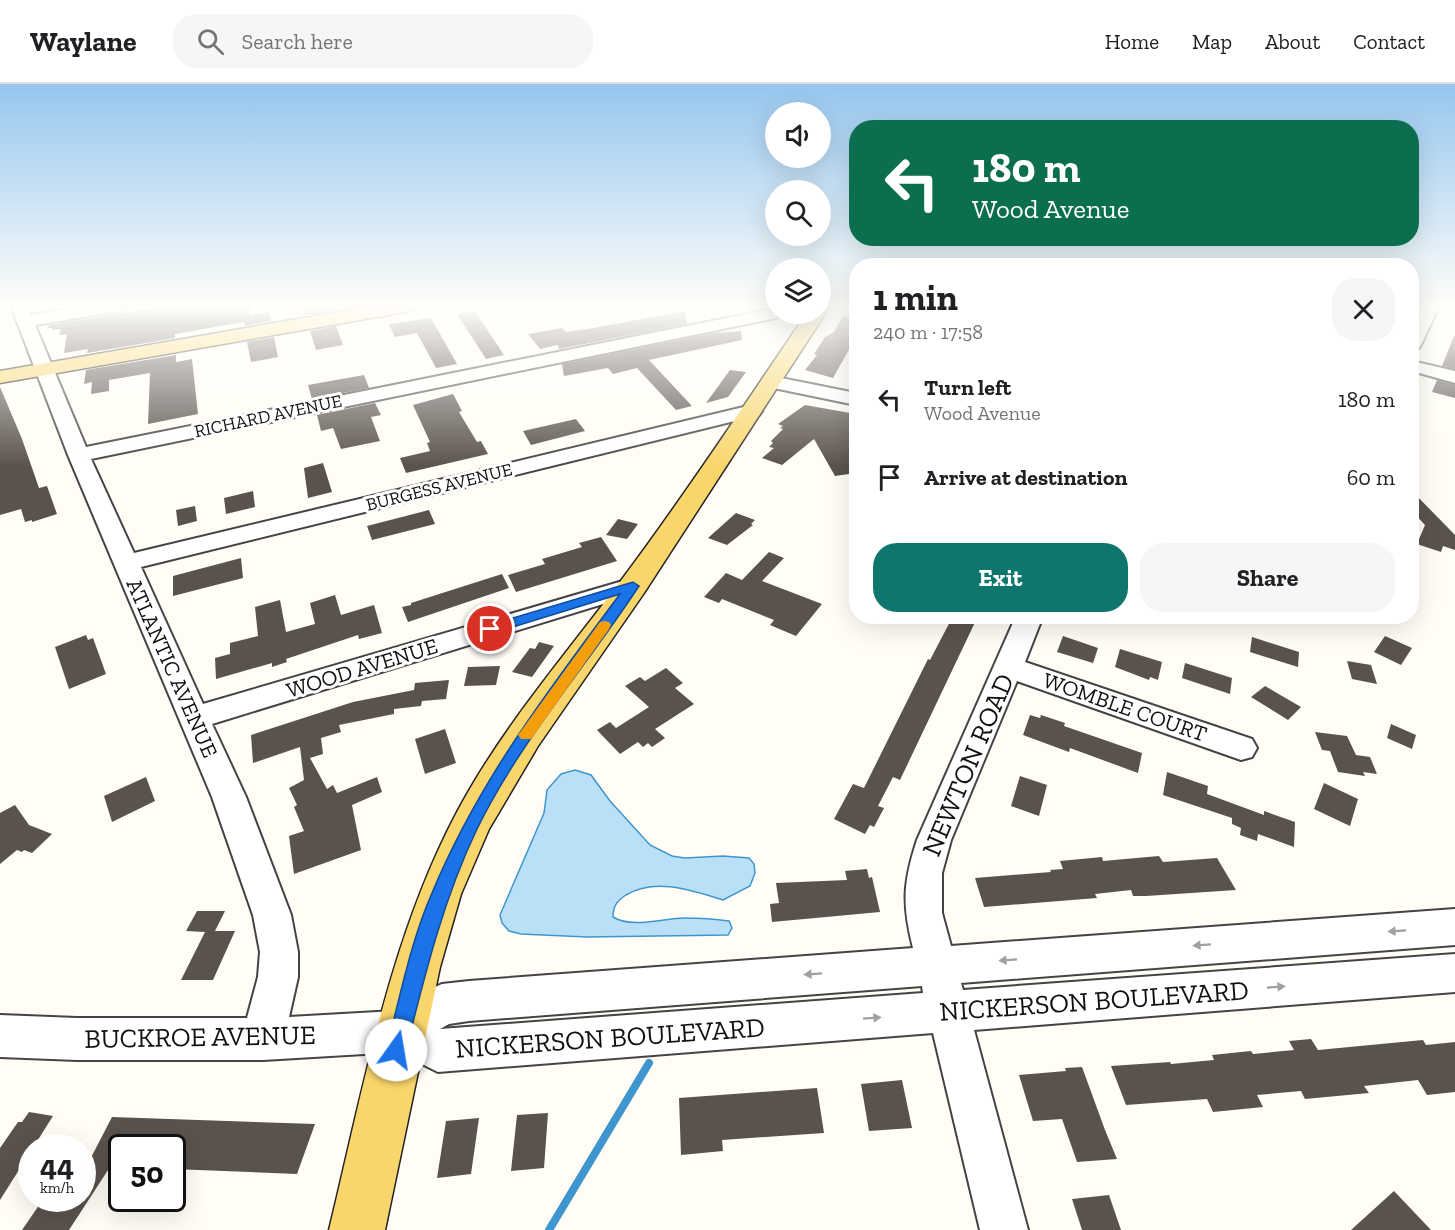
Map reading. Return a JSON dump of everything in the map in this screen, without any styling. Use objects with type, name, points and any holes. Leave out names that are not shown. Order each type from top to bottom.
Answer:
[{"type":"main road","points":[[0,377],[99,359]]},
{"type":"main road","points":[[357,1230],[400,1031],[427,931],[440,894],[470,826],[485,798],[531,727],[633,586],[786,359]]},
{"type":"street","name":"ATLANTIC AVENUE","points":[[40,359],[79,455],[229,797],[272,915],[277,933],[278,976],[264,1039]]},
{"type":"street","name":"RICHARD AVENUE","points":[[79,455],[548,359]]},
{"type":"street","points":[[1419,368],[1455,377]]},
{"type":"street","points":[[771,382],[849,398]]},
{"type":"street","name":"BURGESS AVENUE","points":[[126,563],[752,411]]},
{"type":"street","name":"WOOD AVENUE","points":[[194,718],[633,586]]},
{"type":"street","name":"NEWTON ROAD","points":[[1004,1230],[923,913],[924,873],[934,840],[1027,624]]},
{"type":"street","name":"WOMBLE COURT","points":[[1009,667],[1241,748]]},
{"type":"street","name":"NICKERSON BOULEVARD","points":[[1455,927],[442,1004],[400,1031],[438,1052],[1455,973]]},
{"type":"street","name":"BUCKROE AVENUE","points":[[0,1036],[77,1039],[264,1039],[400,1031]]},
{"type":"water","points":[[575,770],[591,775],[610,801],[650,845],[672,856],[749,858],[754,864],[755,873],[750,886],[723,900],[674,887],[650,887],[620,899],[616,904],[613,917],[639,923],[685,918],[729,921],[732,928],[728,935],[587,937],[521,934],[509,931],[502,923],[500,915],[544,813],[547,790],[561,774]]},
{"type":"building","points":[[149,359],[176,359],[176,362],[192,359],[198,414],[148,424],[150,373],[109,380],[109,391],[91,394],[92,382],[84,384],[86,370]]},
{"type":"building","points":[[431,359],[454,359],[457,364],[436,368]]},
{"type":"building","points":[[584,359],[651,359],[649,360],[692,406],[676,410],[637,368],[613,374],[608,368],[564,376],[562,364]]},
{"type":"building","points":[[813,359],[843,359],[833,378],[805,370]]},
{"type":"building","points":[[1445,359],[1455,359],[1455,369],[1442,366]]},
{"type":"building","points":[[730,370],[746,372],[728,397],[706,403]]},
{"type":"building","points":[[364,375],[369,388],[312,399],[308,385]]},
{"type":"building","points":[[1437,380],[1455,385],[1455,398],[1432,392]]},
{"type":"building","points":[[0,387],[39,488],[47,486],[57,514],[32,522],[32,520],[25,522],[21,509],[0,515]]},
{"type":"building","points":[[453,394],[462,411],[459,412],[477,442],[481,441],[488,454],[406,473],[400,458],[430,451],[427,443],[430,442],[413,405]]},
{"type":"building","points":[[375,403],[381,415],[371,417],[380,441],[341,449],[333,428],[321,431],[317,415]]},
{"type":"building","points":[[805,405],[849,413],[849,474],[835,476],[814,439],[782,465],[762,458],[774,448],[769,447],[773,443],[771,441],[783,429],[780,428],[783,426],[778,424]]},
{"type":"building","points":[[576,419],[585,431],[531,445],[523,431]]},
{"type":"building","points":[[323,463],[332,492],[308,498],[304,468]]},
{"type":"building","points":[[253,491],[255,507],[226,514],[224,498]]},
{"type":"building","points":[[1419,498],[1455,535],[1455,550],[1443,546],[1441,552],[1419,545],[1425,525],[1419,519]]},
{"type":"building","points":[[195,506],[197,521],[178,526],[176,510]]},
{"type":"building","points":[[429,510],[435,524],[372,540],[367,526]]},
{"type":"building","points":[[736,513],[755,520],[751,524],[753,525],[727,545],[708,538]]},
{"type":"building","points":[[618,519],[638,524],[627,539],[606,535]]},
{"type":"building","points":[[601,537],[617,561],[516,592],[508,575],[545,564],[542,559],[582,547],[579,543]]},
{"type":"building","points":[[769,552],[784,558],[762,581],[822,604],[796,636],[770,625],[774,620],[722,599],[719,603],[704,597],[726,573],[742,580]]},
{"type":"building","points":[[241,558],[243,578],[173,596],[173,576]]},
{"type":"building","points":[[502,574],[509,588],[408,622],[402,607]]},
{"type":"building","points":[[335,595],[341,615],[374,605],[382,633],[359,639],[358,635],[286,659],[287,662],[272,667],[272,663],[216,679],[215,658],[230,654],[230,643],[258,636],[255,607],[280,600],[286,632],[315,624],[310,603]]},
{"type":"building","points":[[949,624],[974,624],[900,780],[893,777],[878,806],[884,808],[874,827],[870,825],[865,834],[834,819],[853,784],[864,788],[928,659],[930,660]]},
{"type":"building","points":[[86,635],[88,640],[93,638],[106,674],[69,689],[55,647]]},
{"type":"building","points":[[1063,636],[1098,648],[1093,663],[1057,652]]},
{"type":"building","points":[[1385,636],[1412,648],[1401,665],[1374,652]]},
{"type":"building","points":[[1252,637],[1299,652],[1298,667],[1250,652]]},
{"type":"building","points":[[539,642],[554,646],[532,677],[512,672],[530,648],[535,649]]},
{"type":"building","points":[[1120,649],[1162,662],[1158,680],[1150,677],[1149,680],[1115,667]]},
{"type":"building","points":[[1347,661],[1371,665],[1377,684],[1352,679]]},
{"type":"building","points":[[1185,663],[1232,678],[1230,694],[1182,678]]},
{"type":"building","points":[[500,666],[496,685],[464,686],[468,667]]},
{"type":"building","points":[[666,668],[683,683],[675,688],[694,704],[655,729],[665,738],[652,747],[648,743],[643,747],[638,742],[620,754],[597,730],[610,722],[616,728],[649,707],[625,686],[640,677],[645,681]]},
{"type":"building","points":[[449,680],[446,699],[422,701],[421,706],[394,709],[394,714],[339,725],[341,732],[321,738],[323,754],[310,758],[327,789],[333,785],[337,793],[377,777],[382,792],[352,805],[361,850],[294,874],[289,836],[304,831],[294,807],[297,805],[289,788],[304,780],[300,747],[253,763],[251,735],[353,702],[414,690],[415,683]]},
{"type":"building","points":[[1265,686],[1301,707],[1288,720],[1251,697]]},
{"type":"building","points":[[1030,715],[1040,718],[1041,715],[1065,723],[1064,726],[1142,753],[1138,773],[1070,748],[1069,752],[1023,735]]},
{"type":"building","points":[[1391,724],[1416,735],[1412,749],[1387,738]]},
{"type":"building","points":[[445,729],[456,763],[425,774],[415,739]]},
{"type":"building","points":[[1315,732],[1347,736],[1356,755],[1370,757],[1377,774],[1363,772],[1365,776],[1338,772],[1330,751],[1322,750]]},
{"type":"building","points":[[1167,772],[1208,786],[1207,794],[1264,815],[1264,811],[1295,822],[1294,847],[1258,834],[1257,841],[1240,835],[1241,828],[1232,824],[1232,818],[1163,795]]},
{"type":"building","points":[[1020,776],[1047,785],[1039,816],[1011,806]]},
{"type":"building","points":[[146,777],[155,801],[112,822],[104,796]]},
{"type":"building","points":[[1324,783],[1358,799],[1350,826],[1314,809]]},
{"type":"building","points":[[15,805],[29,825],[52,834],[32,853],[17,850],[0,864],[0,813]]},
{"type":"building","points":[[1159,856],[1163,862],[1217,858],[1236,890],[1133,896],[1131,890],[1095,894],[1097,898],[984,907],[975,878],[1051,872],[1050,870],[1063,869],[1060,861],[1102,857],[1103,861]]},
{"type":"building","points":[[867,869],[869,878],[872,877],[880,912],[772,922],[770,904],[779,903],[776,883],[847,880],[845,871]]},
{"type":"building","points":[[197,911],[225,911],[215,931],[235,931],[213,980],[181,980],[205,932],[186,931]]},
{"type":"building","points":[[1311,1039],[1318,1050],[1423,1040],[1426,1045],[1455,1042],[1455,1092],[1427,1095],[1418,1080],[1364,1086],[1369,1093],[1305,1099],[1301,1091],[1257,1095],[1263,1107],[1213,1112],[1207,1099],[1126,1105],[1111,1066],[1170,1062],[1171,1064],[1214,1060],[1212,1055],[1294,1050],[1289,1041]]},
{"type":"building","points":[[1082,1067],[1117,1159],[1077,1162],[1062,1119],[1033,1121],[1019,1075],[1066,1071],[1065,1068]]},
{"type":"building","points":[[902,1080],[912,1128],[869,1131],[861,1084]]},
{"type":"building","points":[[817,1088],[824,1133],[722,1140],[723,1151],[681,1155],[679,1098]]},
{"type":"building","points":[[29,1112],[53,1116],[42,1134],[18,1134],[18,1171],[0,1200],[0,1148],[18,1122],[22,1122]]},
{"type":"building","points":[[548,1113],[544,1168],[511,1171],[517,1115]]},
{"type":"building","points":[[112,1117],[315,1124],[297,1174],[186,1170],[186,1134],[108,1134],[108,1170],[96,1189],[96,1148]]},
{"type":"building","points":[[479,1118],[471,1174],[437,1178],[446,1121]]},
{"type":"building","points":[[1394,1191],[1431,1230],[1351,1230]]},
{"type":"building","points":[[1109,1195],[1121,1230],[1082,1230],[1072,1199]]},
{"type":"building","points":[[34,1212],[81,1212],[69,1230],[22,1230]]},
{"type":"waterway","points":[[549,1230],[649,1063]]},
{"type":"slow traffic","points":[[526,735],[605,625]]},
{"type":"route","points":[[396,1050],[427,931],[440,894],[470,826],[493,785],[555,692],[633,586],[490,629]]}]
